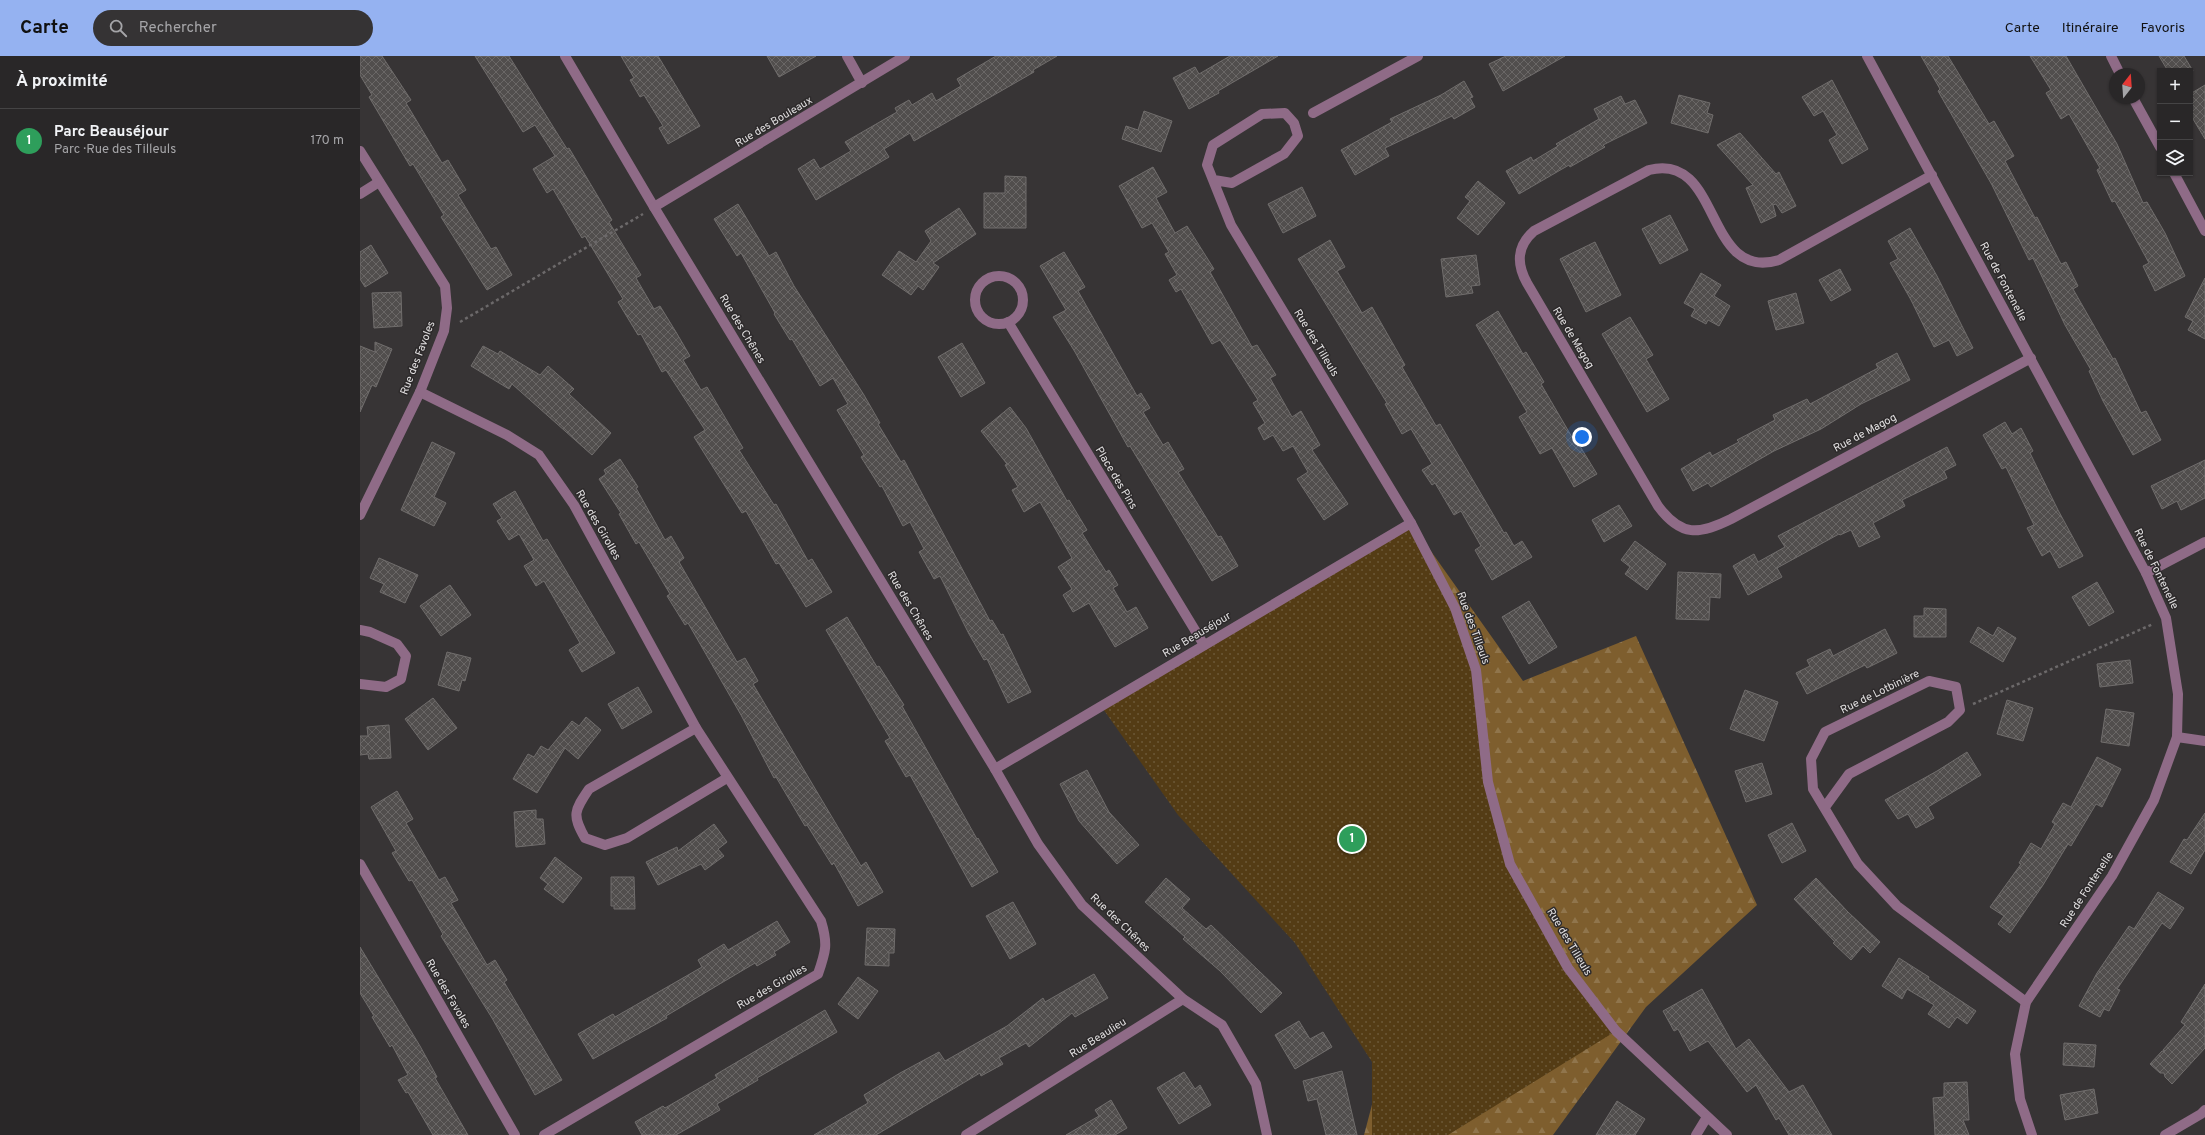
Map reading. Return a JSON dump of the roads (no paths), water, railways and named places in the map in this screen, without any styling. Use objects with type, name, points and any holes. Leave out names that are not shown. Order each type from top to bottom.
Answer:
[{"type":"street","name":"Rue des Chênes","points":[[564,56],[995,769],[1038,844],[1082,905],[1183,999],[1222,1025],[1256,1084],[1268,1135]]},
{"type":"street","points":[[846,56],[862,82]]},
{"type":"street","name":"Rue des Bouleaux","points":[[654,207],[905,56]]},
{"type":"street","points":[[1313,113],[1418,56]]},
{"type":"street","name":"Rue de Fontenelle","points":[[1867,56],[2146,572],[2166,618],[2178,694],[2176,738],[2154,800],[2112,876],[2026,1002],[2015,1054],[2020,1099],[2032,1135]]},
{"type":"street","points":[[2110,56],[2117,68]]},
{"type":"street","points":[[2136,104],[2157,142]]},
{"type":"street","name":"Rue des Tilleuls","points":[[1214,180],[1232,184],[1284,154],[1298,136],[1294,123],[1284,113],[1262,114],[1213,144],[1207,165],[1231,225],[1411,523],[1455,608],[1476,670],[1488,782],[1510,864],[1568,968],[1616,1031],[1727,1135]]},
{"type":"street","name":"Rue des Favoles","points":[[360,150],[445,286],[447,308],[444,331],[420,392],[360,515]]},
{"type":"street","name":"Rue de Magog","points":[[1932,175],[1779,260],[1761,264],[1751,261],[1735,252],[1689,177],[1675,168],[1658,167],[1649,170],[1534,231],[1522,245],[1519,261],[1527,283],[1658,506],[1674,524],[1693,532],[1709,529],[1731,519],[2030,358]]},
{"type":"street","points":[[2176,176],[2205,230]]},
{"type":"street","points":[[360,194],[379,182]]},
{"type":"street","points":[[995,276],[1003,276],[1010,279],[1020,288],[1023,296],[1020,311],[1008,322],[994,324],[986,321],[975,308],[975,296],[979,286],[986,280],[995,276]]},
{"type":"street","name":"Place des Pins","points":[[1008,322],[1204,645]]},
{"type":"street","name":"Rue des Girolles","points":[[420,392],[507,435],[539,455],[574,505],[696,728],[821,921],[827,940],[818,974],[544,1135]]},
{"type":"street","name":"Rue Beauséjour","points":[[995,769],[1411,523]]},
{"type":"street","points":[[2146,572],[2205,542]]},
{"type":"street","points":[[360,630],[370,632],[397,644],[406,656],[401,679],[386,687],[360,684]]},
{"type":"street","name":"Rue de Lotbinière","points":[[1824,807],[1849,774],[1948,722],[1960,710],[1956,687],[1929,681],[1825,732],[1811,759],[1813,789],[1858,864],[1897,906],[2026,1002]]},
{"type":"street","points":[[696,728],[589,789],[578,804],[576,822],[585,838],[605,845],[627,838],[727,778]]},
{"type":"street","points":[[2176,738],[2205,741]]},
{"type":"street","name":"Rue des Favoles","points":[[360,864],[515,1135]]},
{"type":"street","name":"Rue Beaulieu","points":[[966,1135],[1183,999]]},
{"type":"street","points":[[2165,1135],[2201,1114],[2205,1110]]},
{"type":"street","points":[[1696,1135],[1707,1117]]},
{"type":"place","name":"Parc Beauséjour","points":[[1352,839]]}]
